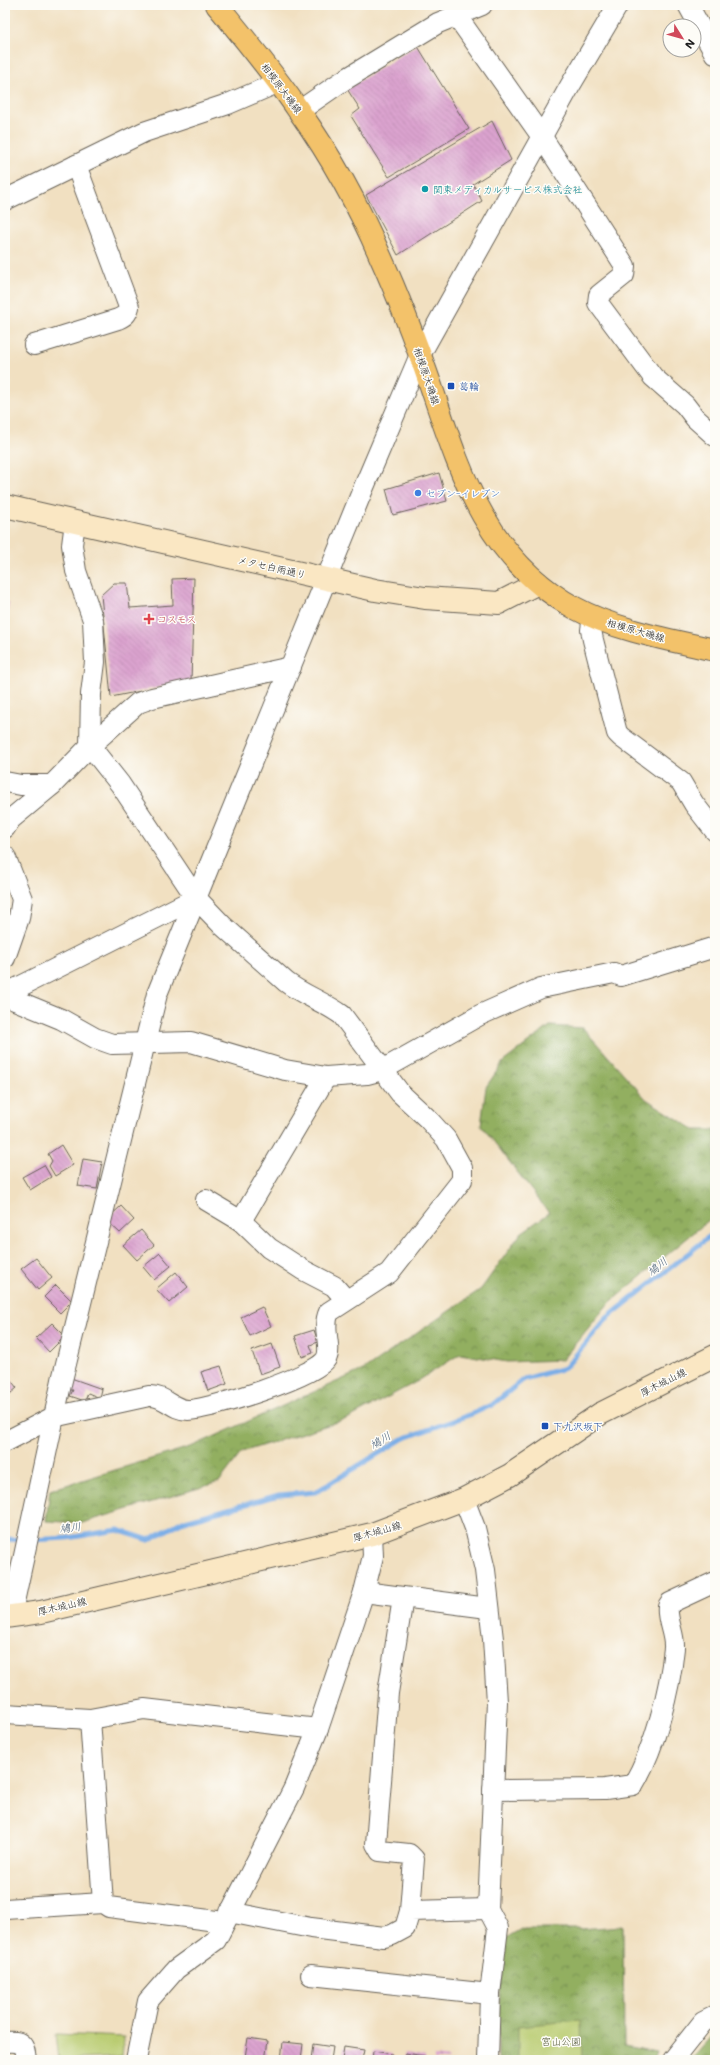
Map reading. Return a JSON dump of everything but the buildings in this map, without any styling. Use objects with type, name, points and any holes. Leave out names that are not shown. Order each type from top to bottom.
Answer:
[{"type":"main road","name":"相模原大磯線","points":[[217,5],[299,110],[339,175],[380,256],[420,355],[458,462],[480,510],[512,559],[538,583],[564,602],[593,616],[627,628],[715,650]]},
{"type":"main road","name":"メタセ白雨通り","points":[[5,506],[375,590],[425,598],[499,603],[538,583]]},
{"type":"main road","name":"厚木城山線","points":[[8,1616],[41,1612],[372,1534],[464,1499],[510,1475],[600,1414],[715,1356]]},
{"type":"street","points":[[299,110],[341,82],[438,23],[482,5]]},
{"type":"street","points":[[8,1616],[21,1571],[53,1417],[157,994],[420,355],[618,5]]},
{"type":"street","points":[[688,5],[715,54]]},
{"type":"street","points":[[456,15],[542,137],[625,266],[624,275],[599,295],[598,303],[653,377],[685,405],[695,418],[715,436]]},
{"type":"street","points":[[5,200],[144,132],[228,104],[277,82]]},
{"type":"street","points":[[34,345],[118,318],[126,314],[129,307],[76,166]]},
{"type":"street","points":[[5,1442],[53,1417],[149,1396],[161,1397],[173,1406],[187,1410],[209,1407],[258,1394],[324,1363],[328,1353],[325,1321],[329,1312],[382,1278],[395,1267],[436,1210],[462,1180],[463,1174],[462,1168],[446,1138],[428,1118],[400,1093],[382,1070],[363,1041],[342,1015],[331,1007],[297,990],[286,982],[222,925],[196,898],[120,784],[90,746],[91,694],[95,662],[93,620],[76,570],[72,545],[75,522]]},
{"type":"street","points":[[593,616],[591,630],[593,640],[617,732],[620,737],[681,782],[694,804],[715,831]]},
{"type":"street","points":[[5,828],[11,819],[52,785],[90,746],[138,703],[152,698],[291,667]]},
{"type":"street","points":[[5,782],[21,785],[52,785]]},
{"type":"street","points":[[5,856],[22,900],[19,918],[5,958]]},
{"type":"street","points":[[5,995],[196,898]]},
{"type":"street","points":[[5,995],[61,1018],[103,1041],[112,1044],[191,1042],[285,1070],[326,1078],[367,1074],[382,1070],[480,1016],[541,988],[614,973],[621,976],[715,946]]},
{"type":"street","points":[[241,1221],[326,1078]]},
{"type":"street","points":[[206,1200],[241,1221],[269,1248],[303,1270],[334,1286],[346,1300]]},
{"type":"street","points":[[464,1499],[475,1528],[485,1570],[488,1608],[493,1639],[497,1702],[488,1909],[498,1928],[490,1994],[488,2060]]},
{"type":"street","points":[[136,2060],[148,2002],[176,1970],[216,1940],[226,1917],[294,1788],[318,1729],[364,1592],[372,1556],[372,1534]]},
{"type":"street","points":[[493,1790],[605,1789],[633,1785],[657,1728],[664,1700],[674,1647],[668,1606],[670,1603],[715,1582]]},
{"type":"street","points":[[364,1592],[488,1608]]},
{"type":"street","points":[[5,1909],[103,1903],[109,1907],[226,1917],[384,1937],[392,1935],[405,1928],[410,1911],[414,1860],[409,1854],[380,1851],[376,1844],[388,1693],[403,1598]]},
{"type":"street","points":[[5,1714],[90,1718],[144,1709],[318,1729]]},
{"type":"street","points":[[90,1718],[103,1903]]},
{"type":"street","points":[[410,1911],[488,1909]]},
{"type":"street","points":[[311,1975],[490,1994]]},
{"type":"street","points":[[673,2060],[703,2022],[715,2016]]},
{"type":"street","points":[[5,2042],[16,2041],[21,2043],[25,2048],[26,2060]]},
{"type":"green space","points":[[550,1026],[583,1028],[646,1099],[695,1130],[715,1130],[715,1215],[608,1304],[562,1360],[507,1362],[460,1354],[418,1381],[347,1419],[242,1452],[219,1482],[82,1523],[46,1521],[50,1490],[193,1446],[365,1369],[481,1289],[521,1233],[549,1213],[481,1125],[486,1087],[503,1062]]},
{"type":"green space","points":[[623,1926],[624,2046],[656,2052],[653,2060],[498,2060],[498,2015],[506,1938],[521,1929],[579,1929]]},
{"type":"green space","name":"宮山公園","points":[[581,2020],[582,2060],[518,2060],[518,2026]]},
{"type":"green space","points":[[715,2032],[715,2060],[690,2060]]},
{"type":"green space","points":[[56,2034],[124,2037],[122,2057],[59,2060]]},
{"type":"waterway","name":"鳩川","points":[[32,1540],[67,1538],[118,1530],[149,1540],[181,1522],[279,1495],[316,1492],[402,1439],[472,1414],[492,1405],[524,1379],[565,1368],[606,1319],[715,1232]]},
{"type":"waterway","name":"鳩川","points":[[5,1539],[24,1540]]},
{"type":"place","name":"関東メディカルサービス株式会社","points":[[425,189]]},
{"type":"place","name":"葛輪","points":[[451,386]]},
{"type":"place","name":"セブン-イレブン","points":[[418,493]]},
{"type":"place","name":"コスモス","points":[[149,619]]},
{"type":"place","name":"下九沢坂下","points":[[545,1426]]}]
